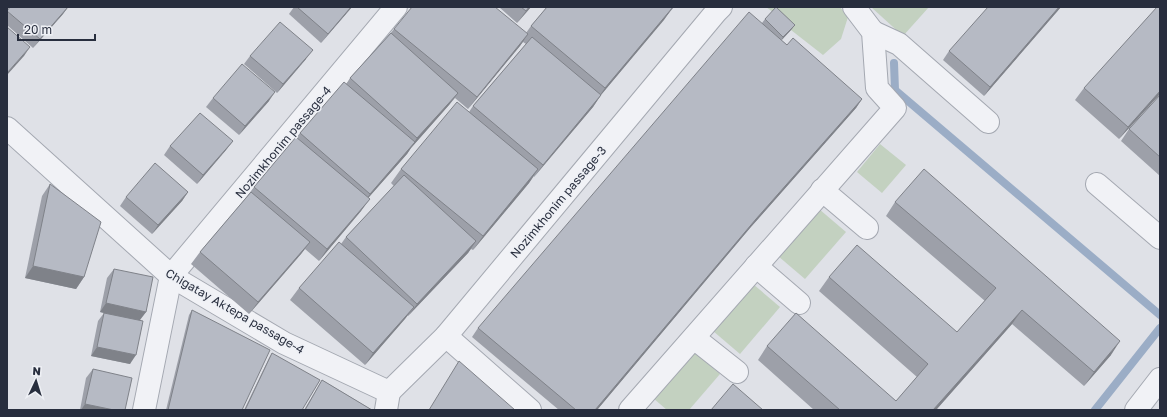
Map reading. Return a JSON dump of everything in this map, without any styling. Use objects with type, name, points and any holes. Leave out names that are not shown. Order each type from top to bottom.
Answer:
[{"type":"street","name":"Nozimkhonim passage-4","points":[[170,276],[396,7]]},
{"type":"street","name":"Nozimkhonim passage-3","points":[[387,401],[446,336],[721,7]]},
{"type":"street","points":[[854,7],[873,32],[899,44],[988,122]]},
{"type":"street","points":[[640,407],[694,338],[895,108],[877,88],[873,32]]},
{"type":"street","name":"Chigatay Aktepa passage-4","points":[[7,128],[170,276],[387,401]]},
{"type":"street","points":[[1097,184],[1160,238]]},
{"type":"street","points":[[822,190],[867,228]]},
{"type":"street","points":[[756,266],[800,303]]},
{"type":"street","points":[[144,410],[170,276]]},
{"type":"street","points":[[446,336],[530,410]]},
{"type":"street","points":[[694,338],[737,372]]},
{"type":"street","points":[[1136,410],[1160,379]]},
{"type":"green space","points":[[766,7],[840,7],[848,17],[841,39],[823,55],[791,30]]},
{"type":"green space","points":[[871,7],[929,7],[903,36]]},
{"type":"green space","points":[[880,144],[906,165],[882,193],[857,172]]},
{"type":"green space","points":[[819,209],[846,232],[805,279],[778,256]]},
{"type":"green space","points":[[753,284],[780,307],[740,354],[713,331]]},
{"type":"green space","points":[[693,351],[720,374],[689,410],[667,410],[653,398]]},
{"type":"building","points":[[10,7],[68,7],[40,39],[7,11]]},
{"type":"building","points":[[297,7],[351,7],[328,34]]},
{"type":"building","points":[[412,7],[495,7],[528,34],[477,97],[394,29]]},
{"type":"building","points":[[521,7],[529,7],[526,11]]},
{"type":"building","points":[[547,7],[673,7],[605,88],[531,26]]},
{"type":"building","points":[[776,7],[795,25],[783,37],[765,19]]},
{"type":"building","points":[[988,7],[1059,7],[990,87],[949,51]]},
{"type":"building","points":[[1157,7],[1160,7],[1160,91],[1128,127],[1084,88]]},
{"type":"building","points":[[749,12],[787,45],[793,38],[862,99],[756,219],[595,410],[576,410],[478,328]]},
{"type":"building","points":[[280,22],[313,50],[283,84],[250,56]]},
{"type":"building","points":[[7,27],[30,47],[7,73]]},
{"type":"building","points":[[391,33],[458,93],[417,138],[350,78]]},
{"type":"building","points":[[532,37],[601,95],[543,165],[473,106]]},
{"type":"building","points":[[242,64],[275,92],[245,126],[213,98]]},
{"type":"building","points":[[344,82],[415,142],[370,194],[300,133]]},
{"type":"building","points":[[1160,95],[1160,157],[1129,129]]},
{"type":"building","points":[[457,102],[538,169],[483,236],[401,169]]},
{"type":"building","points":[[200,113],[233,141],[203,175],[170,146]]},
{"type":"building","points":[[296,137],[370,199],[327,249],[254,187]]},
{"type":"building","points":[[155,163],[188,192],[158,225],[126,197]]},
{"type":"building","points":[[924,169],[1120,341],[1094,372],[1022,310],[933,410],[840,410],[767,346],[796,313],[896,401],[928,364],[829,277],[857,245],[957,332],[996,288],[895,202]]},
{"type":"building","points":[[404,175],[476,241],[417,304],[346,237]]},
{"type":"building","points":[[50,184],[101,222],[84,277],[33,266]]},
{"type":"building","points":[[251,192],[310,242],[258,302],[200,252]]},
{"type":"building","points":[[339,242],[414,307],[373,353],[299,288]]},
{"type":"building","points":[[114,269],[153,277],[146,312],[106,303]]},
{"type":"building","points":[[192,310],[270,350],[242,410],[168,410]]},
{"type":"building","points":[[104,313],[143,321],[136,355],[97,347]]},
{"type":"building","points":[[272,353],[320,380],[302,410],[245,410]]},
{"type":"building","points":[[459,361],[515,410],[429,410]]},
{"type":"building","points":[[93,369],[132,378],[125,410],[114,410],[85,404]]},
{"type":"building","points":[[322,380],[372,410],[305,410]]},
{"type":"building","points":[[733,384],[763,410],[711,410]]},
{"type":"waterway","points":[[894,63],[895,90],[1160,315]]},
{"type":"waterway","points":[[1095,410],[1160,328]]}]
